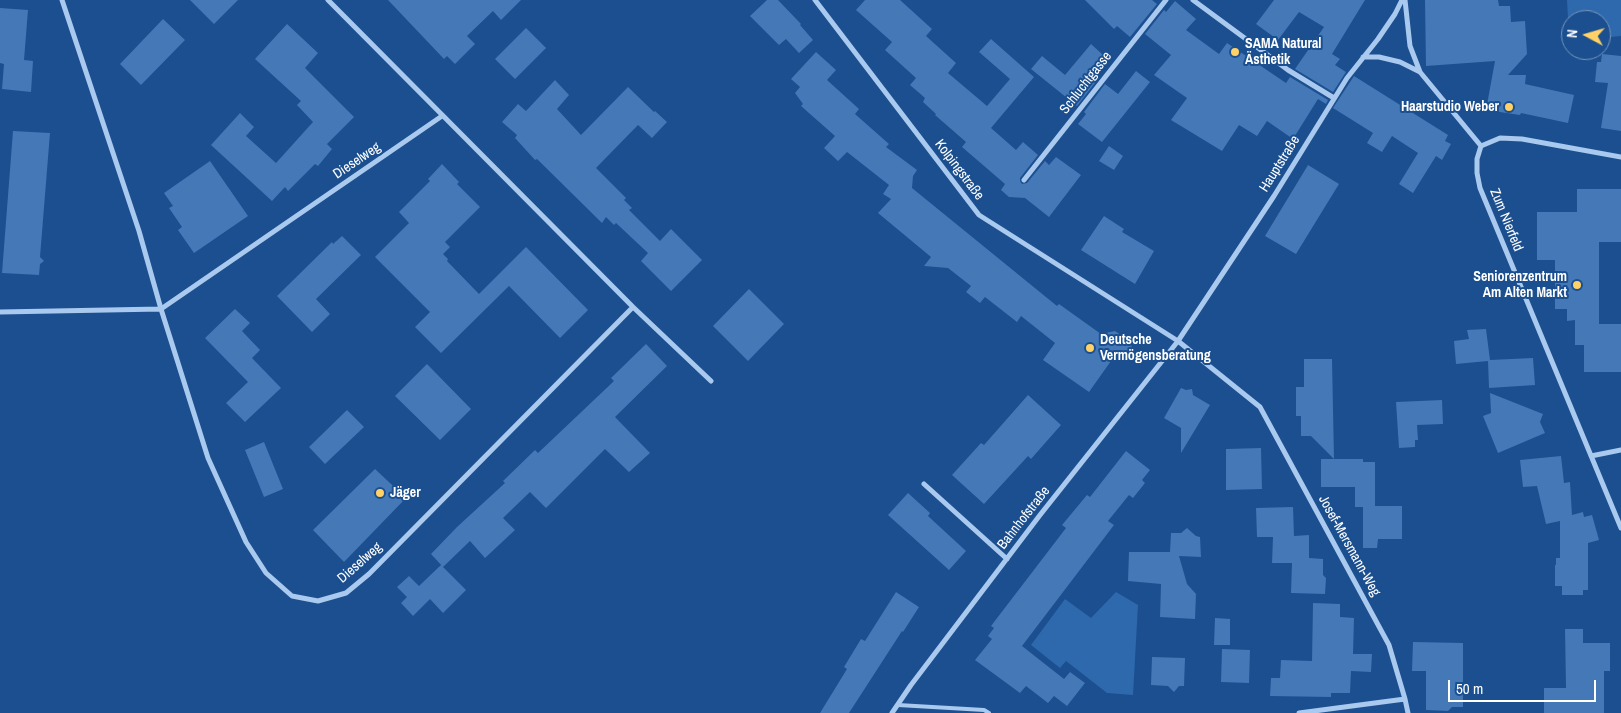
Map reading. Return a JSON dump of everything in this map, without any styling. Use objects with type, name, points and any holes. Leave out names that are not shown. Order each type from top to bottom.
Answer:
[{"type":"street","name":"Dieselweg","points":[[62,0],[139,230],[160,309],[208,458],[246,542],[266,574],[292,596],[318,602],[346,592],[369,574],[633,306]]},
{"type":"street","points":[[328,0],[442,116],[711,381]]},
{"type":"street","name":"Kolpingstraße","points":[[815,0],[979,214],[1178,341]]},
{"type":"street","name":"Schluchtgasse","points":[[1024,180],[1166,0]]},
{"type":"street","points":[[1193,0],[1288,70],[1334,98]]},
{"type":"street","points":[[1403,0],[1410,46],[1420,72],[1481,146],[1500,138],[1522,139],[1621,157]]},
{"type":"street","name":"Hauptstraße","points":[[1178,341],[1274,196],[1334,98],[1395,14],[1403,0]]},
{"type":"street","points":[[1363,57],[1380,56],[1400,62],[1420,72]]},
{"type":"street","name":"Dieselweg","points":[[160,309],[442,116]]},
{"type":"street","name":"Zum Nierfeld","points":[[1481,146],[1477,159],[1477,174],[1480,188],[1621,528]]},
{"type":"street","points":[[0,312],[160,309]]},
{"type":"street","name":"Bahnhofstraße","points":[[892,713],[1007,558],[1178,341]]},
{"type":"street","name":"Josef-Mersmann-Weg","points":[[1178,341],[1260,407],[1390,645],[1408,713]]},
{"type":"street","points":[[1591,456],[1621,450]]},
{"type":"street","points":[[924,484],[1007,558]]},
{"type":"street","points":[[1299,713],[1405,699]]},
{"type":"lane","points":[[898,705],[984,710],[989,713]]},
{"type":"shaded area","points":[[1567,0],[1621,0],[1621,36],[1611,37],[1611,10],[1568,10]]},
{"type":"shaded area","points":[[1116,592],[1138,605],[1133,695],[1107,693],[1066,661],[1060,668],[1031,645],[1065,599],[1091,618]]},
{"type":"building","points":[[190,0],[238,0],[214,24]]},
{"type":"building","points":[[388,0],[521,0],[501,20],[493,11],[467,36],[475,44],[455,64],[447,56],[444,59]]},
{"type":"building","points":[[767,0],[778,0],[801,24],[813,40],[799,53],[786,39],[779,45],[750,16]]},
{"type":"building","points":[[865,0],[900,0],[932,29],[926,36],[956,63],[948,73],[987,106],[1010,79],[979,52],[991,39],[1034,77],[991,128],[1016,150],[1023,142],[1038,155],[1020,178],[1022,184],[1027,183],[1045,161],[1049,165],[1056,157],[1081,175],[1049,217],[1025,198],[1009,197],[1001,190],[1005,184],[962,147],[966,142],[923,102],[925,98],[910,85],[916,78],[885,50],[892,42],[856,10]]},
{"type":"building","points":[[1085,0],[1152,0],[1157,4],[1130,37],[1117,26],[1114,29]]},
{"type":"building","points":[[1274,0],[1365,0],[1332,54],[1340,59],[1335,65],[1346,72],[1333,92],[1295,69],[1324,27],[1299,12],[1278,40],[1256,24]]},
{"type":"building","points":[[1425,0],[1498,0],[1499,6],[1510,6],[1511,22],[1525,21],[1527,54],[1508,75],[1526,75],[1525,84],[1574,95],[1568,123],[1521,113],[1520,115],[1486,110],[1495,61],[1426,66]]},
{"type":"building","points":[[1175,1],[1196,19],[1186,30],[1219,54],[1227,43],[1286,83],[1290,77],[1328,100],[1326,104],[1318,99],[1293,139],[1267,121],[1257,136],[1239,125],[1222,151],[1171,120],[1187,98],[1154,75],[1171,55],[1145,34],[1164,10],[1166,12]]},
{"type":"building","points":[[0,8],[28,10],[24,60],[33,61],[31,92],[2,89],[4,64],[0,63]]},
{"type":"building","points":[[163,19],[185,40],[141,85],[120,64]]},
{"type":"building","points":[[287,24],[318,53],[305,68],[354,117],[327,144],[332,149],[318,166],[315,164],[288,191],[285,187],[272,201],[211,145],[240,113],[254,127],[246,136],[276,163],[313,122],[297,105],[301,101],[255,59]]},
{"type":"building","points":[[526,28],[546,48],[515,79],[495,59]]},
{"type":"building","points":[[1091,44],[1103,55],[1088,71],[1098,79],[1077,106],[1031,69],[1042,56],[1065,75]]},
{"type":"building","points":[[816,52],[836,70],[827,80],[859,109],[855,114],[889,144],[886,147],[917,170],[913,176],[912,188],[1057,306],[1059,304],[1101,334],[1115,331],[1131,342],[1132,350],[1126,359],[1111,361],[1089,392],[1043,360],[1055,343],[1021,316],[1017,322],[985,297],[980,303],[966,292],[971,286],[948,268],[924,266],[931,257],[878,213],[891,199],[883,194],[889,185],[847,152],[838,161],[824,148],[835,136],[801,106],[803,104],[795,93],[800,87],[791,79]]},
{"type":"building","points":[[1611,55],[1621,56],[1621,131],[1601,128],[1608,83],[1595,82],[1597,62],[1601,62],[1601,60],[1611,60]]},
{"type":"building","points":[[1136,71],[1150,82],[1102,142],[1078,124],[1086,114],[1084,112],[1105,84],[1118,94]]},
{"type":"building","points":[[1354,76],[1448,135],[1445,141],[1451,144],[1442,160],[1436,156],[1413,193],[1399,184],[1418,153],[1392,136],[1382,152],[1367,143],[1373,133],[1333,108]]},
{"type":"building","points":[[555,80],[569,95],[557,109],[581,135],[628,87],[667,122],[652,138],[638,125],[596,168],[626,198],[624,200],[632,208],[629,210],[660,241],[671,229],[702,260],[671,291],[641,261],[648,253],[616,223],[614,225],[606,217],[602,223],[537,159],[535,160],[515,138],[517,135],[502,122],[518,104],[526,111]]},
{"type":"building","points":[[13,131],[50,133],[40,257],[44,261],[40,264],[39,275],[2,273]]},
{"type":"building","points":[[1109,146],[1123,156],[1114,170],[1099,161]]},
{"type":"building","points":[[210,161],[248,216],[194,253],[178,230],[182,227],[169,208],[173,206],[164,193]]},
{"type":"building","points":[[442,164],[459,182],[457,184],[480,207],[445,242],[450,247],[443,254],[448,259],[447,261],[479,294],[526,247],[588,310],[560,338],[509,286],[441,353],[415,327],[430,312],[375,257],[409,223],[399,212],[430,181],[428,179]]},
{"type":"building","points":[[1308,165],[1339,184],[1296,254],[1265,236]]},
{"type":"building","name":"Seniorenzentrum Am Alten Markt","points":[[1577,189],[1621,189],[1621,242],[1599,242],[1599,324],[1621,324],[1621,372],[1584,372],[1584,345],[1575,345],[1575,320],[1567,321],[1567,309],[1555,309],[1555,260],[1537,260],[1537,212],[1577,212]]},
{"type":"building","points":[[1104,216],[1124,229],[1122,232],[1154,251],[1135,284],[1081,250]]},
{"type":"building","points":[[342,236],[361,255],[316,299],[330,314],[312,332],[277,296],[332,242],[333,244]]},
{"type":"building","points":[[749,289],[784,324],[748,361],[713,326]]},
{"type":"building","points":[[235,309],[250,323],[242,331],[260,350],[252,358],[281,388],[245,422],[226,403],[248,382],[205,338]]},
{"type":"building","points":[[1486,329],[1490,360],[1533,358],[1535,385],[1489,388],[1488,361],[1456,364],[1454,341],[1469,339],[1467,330]]},
{"type":"building","points":[[646,344],[667,366],[615,417],[650,453],[629,472],[605,449],[546,508],[530,492],[503,518],[515,530],[485,558],[470,541],[443,567],[431,554],[505,483],[503,481],[535,450],[538,453],[614,381],[611,378]]},
{"type":"building","points":[[1304,359],[1332,359],[1334,459],[1311,436],[1301,436],[1301,416],[1296,416],[1296,387],[1304,387]]},
{"type":"building","points":[[427,364],[471,409],[440,440],[395,396]]},
{"type":"building","points":[[1181,388],[1186,390],[1192,389],[1193,395],[1210,405],[1181,453],[1181,428],[1164,418]]},
{"type":"building","points":[[1490,393],[1543,414],[1540,422],[1545,433],[1498,453],[1483,416],[1491,413]]},
{"type":"building","points":[[1028,395],[1061,425],[1031,459],[1028,456],[984,504],[952,475],[981,443],[984,445]]},
{"type":"building","points":[[1442,400],[1443,424],[1417,425],[1418,440],[1415,440],[1415,447],[1399,448],[1396,402]]},
{"type":"building","points":[[347,410],[364,427],[325,464],[309,447]]},
{"type":"building","points":[[264,442],[283,489],[264,497],[245,450]]},
{"type":"building","points":[[1261,448],[1262,489],[1226,490],[1226,449]]},
{"type":"building","points":[[1126,451],[1150,470],[1142,480],[1145,483],[1133,498],[1129,495],[1108,521],[1114,525],[1022,646],[1064,679],[1070,672],[1085,683],[1067,706],[1054,696],[1048,703],[1026,686],[1020,693],[975,660],[992,639],[988,636],[994,628],[991,626],[1066,528],[1062,525],[1087,495],[1090,497]]},
{"type":"building","points":[[1561,456],[1564,483],[1570,482],[1572,515],[1583,512],[1584,517],[1592,515],[1599,540],[1588,543],[1588,590],[1583,590],[1583,595],[1562,595],[1562,586],[1555,586],[1556,558],[1560,558],[1560,521],[1546,524],[1537,486],[1523,487],[1520,460]]},
{"type":"building","points":[[1321,459],[1363,459],[1363,462],[1375,462],[1375,506],[1402,506],[1402,539],[1378,539],[1377,548],[1363,548],[1363,507],[1355,507],[1355,487],[1321,487]]},
{"type":"building","points":[[375,469],[406,498],[344,562],[313,530]]},
{"type":"building","points":[[908,493],[930,513],[928,516],[966,551],[949,570],[888,515]]},
{"type":"building","points":[[1293,507],[1294,536],[1309,535],[1309,558],[1323,559],[1323,575],[1326,578],[1325,594],[1291,593],[1292,563],[1272,563],[1273,537],[1257,537],[1256,508]]},
{"type":"building","points":[[1187,528],[1200,537],[1201,557],[1179,556],[1187,584],[1196,594],[1195,619],[1160,617],[1161,584],[1128,581],[1129,552],[1170,552],[1171,533],[1181,533]]},
{"type":"building","points":[[441,565],[466,590],[443,613],[430,599],[413,616],[401,603],[407,597],[397,587],[409,576],[419,586]]},
{"type":"building","points":[[896,592],[919,607],[849,713],[820,713],[847,669],[844,667],[861,639],[865,641]]},
{"type":"building","points":[[1313,603],[1340,604],[1340,617],[1354,618],[1353,654],[1372,654],[1371,672],[1351,671],[1350,693],[1331,693],[1331,697],[1270,696],[1271,678],[1280,678],[1281,660],[1312,661]]},
{"type":"building","points":[[1215,618],[1230,619],[1230,645],[1214,645]]},
{"type":"building","points":[[1565,629],[1583,629],[1583,643],[1610,643],[1610,671],[1604,671],[1604,713],[1544,713],[1544,688],[1566,688]]},
{"type":"building","points":[[1413,642],[1463,643],[1463,707],[1452,707],[1448,711],[1426,710],[1426,671],[1412,671]]},
{"type":"building","points":[[1222,649],[1250,650],[1249,683],[1221,682]]},
{"type":"building","points":[[1152,657],[1185,658],[1184,686],[1179,686],[1174,692],[1168,686],[1151,685]]},
{"type":"place","name":"SAMA Natural Ästhetik","points":[[1235,52]]},
{"type":"place","name":"Haarstudio Weber","points":[[1509,107]]},
{"type":"place","name":"Seniorenzentrum Am Alten Markt","points":[[1577,285]]},
{"type":"place","name":"Deutsche Vermögensberatung","points":[[1090,348]]},
{"type":"place","name":"Jäger","points":[[380,493]]}]
